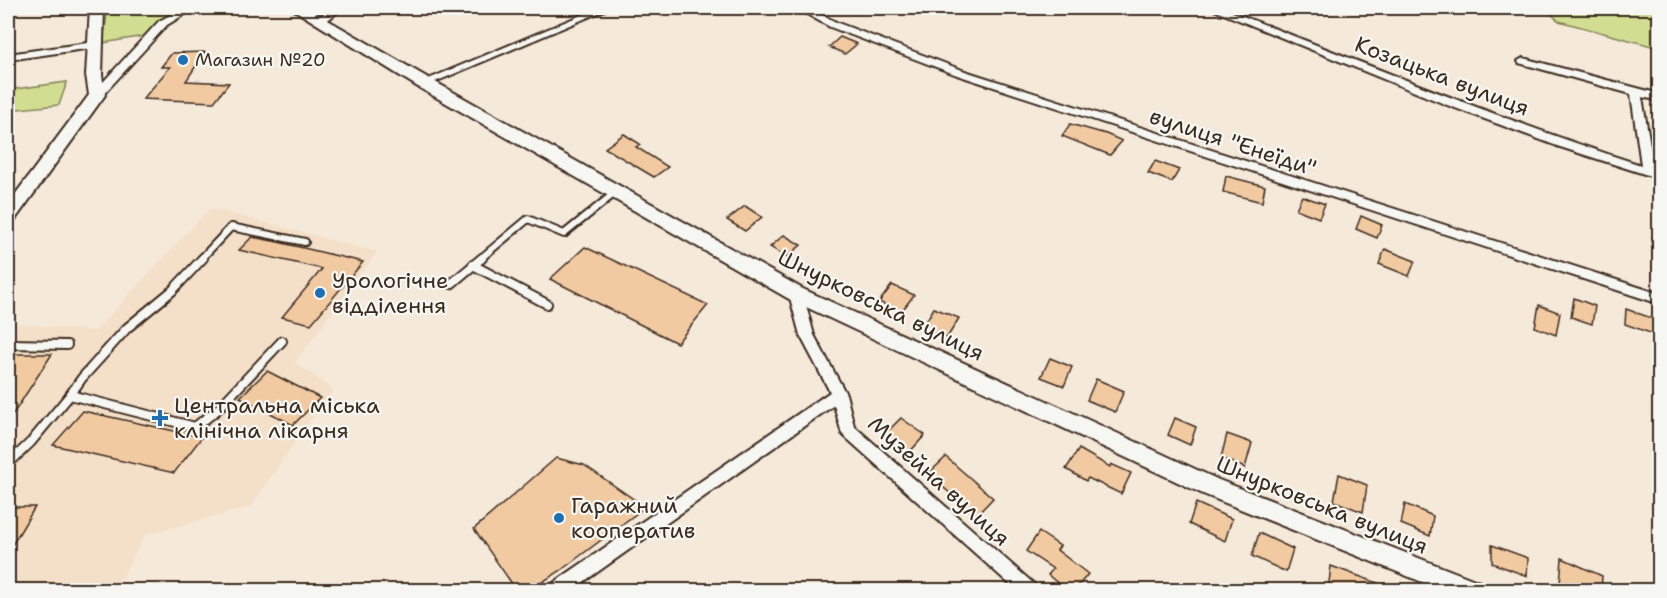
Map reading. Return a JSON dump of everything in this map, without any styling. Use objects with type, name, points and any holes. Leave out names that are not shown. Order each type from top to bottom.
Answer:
[{"type":"street","points":[[97,8],[94,75],[97,95]]},
{"type":"street","points":[[8,216],[97,95],[164,23],[190,8]]},
{"type":"street","name":"Шнурковська вулиця","points":[[298,8],[424,83],[796,294],[1212,487],[1471,591]]},
{"type":"street","points":[[320,21],[338,8]]},
{"type":"street","points":[[424,83],[605,8]]},
{"type":"street","name":"вулиця \"Енеїди\"","points":[[801,8],[834,25],[961,74],[1659,299]]},
{"type":"street","name":"Козацька вулиця","points":[[1214,8],[1451,102],[1654,173]]},
{"type":"street","points":[[8,57],[95,45]]},
{"type":"street","points":[[1523,61],[1659,98]]},
{"type":"street","points":[[1636,92],[1654,173]]},
{"type":"street","name":"Музейна вулиця","points":[[796,294],[807,335],[839,394],[847,429],[1028,591]]},
{"type":"street","points":[[558,591],[839,394]]},
{"type":"lane","points":[[451,284],[528,219],[564,234],[616,192]]},
{"type":"lane","points":[[8,464],[31,442],[82,378],[127,328],[172,291],[231,227],[305,242]]},
{"type":"lane","points":[[473,265],[547,304]]},
{"type":"lane","points":[[70,395],[195,427],[217,410],[282,341]]},
{"type":"lane","points":[[8,344],[67,345]]},
{"type":"shaded area","name":"Центральна міська клінічна лікарня","points":[[210,208],[377,252],[295,362],[333,390],[251,507],[145,535],[115,590],[8,590],[8,323],[95,331]]},
{"type":"green space","points":[[108,8],[177,8],[144,36],[103,43]]},
{"type":"green space","points":[[1538,8],[1659,8],[1659,48],[1559,21]]},
{"type":"green space","points":[[67,82],[59,105],[8,110],[8,90]]},
{"type":"building","points":[[840,37],[857,44],[845,54],[829,47]]},
{"type":"building","points":[[205,52],[186,81],[229,83],[214,102],[143,99],[170,67],[161,67],[172,53]]},
{"type":"building","points":[[1070,124],[1122,141],[1110,155],[1062,136]]},
{"type":"building","points":[[624,134],[640,144],[636,147],[668,167],[654,177],[605,148]]},
{"type":"building","points":[[1155,161],[1179,170],[1172,182],[1148,173]]},
{"type":"building","points":[[1226,176],[1265,186],[1262,202],[1223,192]]},
{"type":"building","points":[[1302,196],[1325,204],[1319,218],[1296,209]]},
{"type":"building","points":[[745,206],[762,217],[745,231],[727,220]]},
{"type":"building","points":[[1361,216],[1382,225],[1377,238],[1356,229]]},
{"type":"building","points":[[784,235],[801,245],[787,257],[770,247]]},
{"type":"building","name":"Урологічне відділення","points":[[252,237],[363,262],[311,324],[282,317],[322,269],[239,250]]},
{"type":"building","points":[[585,247],[708,305],[677,343],[550,279]]},
{"type":"building","points":[[1385,249],[1415,261],[1409,276],[1379,264]]},
{"type":"building","points":[[892,285],[914,295],[901,312],[879,302]]},
{"type":"building","points":[[1574,298],[1595,306],[1592,324],[1571,317]]},
{"type":"building","points":[[1539,305],[1560,313],[1556,335],[1535,327]]},
{"type":"building","points":[[934,308],[959,318],[947,338],[922,328]]},
{"type":"building","points":[[1626,309],[1654,319],[1653,334],[1625,324]]},
{"type":"building","points":[[8,354],[52,354],[8,422]]},
{"type":"building","points":[[1050,358],[1072,367],[1064,386],[1041,377]]},
{"type":"building","points":[[267,371],[320,398],[293,425],[240,397]]},
{"type":"building","points":[[1096,379],[1124,391],[1115,412],[1087,400]]},
{"type":"building","points":[[83,411],[202,437],[174,473],[53,445]]},
{"type":"building","points":[[901,418],[925,435],[907,455],[882,437]]},
{"type":"building","points":[[1175,418],[1196,427],[1190,445],[1168,435]]},
{"type":"building","points":[[1227,434],[1252,443],[1245,468],[1221,458]]},
{"type":"building","points":[[1079,449],[1110,467],[1111,464],[1131,473],[1121,494],[1088,478],[1086,481],[1066,469]]},
{"type":"building","points":[[946,457],[993,498],[976,516],[928,474]]},
{"type":"building","name":"Гаражний кооператив","points":[[556,458],[584,465],[645,507],[560,571],[528,591],[517,591],[474,529]]},
{"type":"building","points":[[1339,474],[1367,485],[1363,512],[1334,501]]},
{"type":"building","points":[[1196,503],[1232,519],[1225,541],[1189,524]]},
{"type":"building","points":[[1405,504],[1433,516],[1430,536],[1401,524]]},
{"type":"building","points":[[8,507],[35,507],[8,552]]},
{"type":"building","points":[[1039,532],[1060,546],[1057,550],[1088,574],[1074,591],[1067,591],[1048,575],[1053,569],[1026,551]]},
{"type":"building","points":[[1259,533],[1293,549],[1286,572],[1252,556]]},
{"type":"building","points":[[1492,545],[1528,558],[1527,576],[1492,563]]},
{"type":"building","points":[[1562,558],[1602,576],[1601,591],[1575,591],[1560,584]]},
{"type":"building","points":[[1331,566],[1394,589],[1393,591],[1328,591]]},
{"type":"waterway","points":[[1646,8],[1660,9]]},
{"type":"place","name":"Магазин №20","points":[[183,60]]},
{"type":"place","name":"Урологічне відділення","points":[[320,293]]},
{"type":"place","name":"Центральна міська клінічна лікарня","points":[[160,418]]},
{"type":"place","name":"Гаражний кооператив","points":[[559,518]]}]
